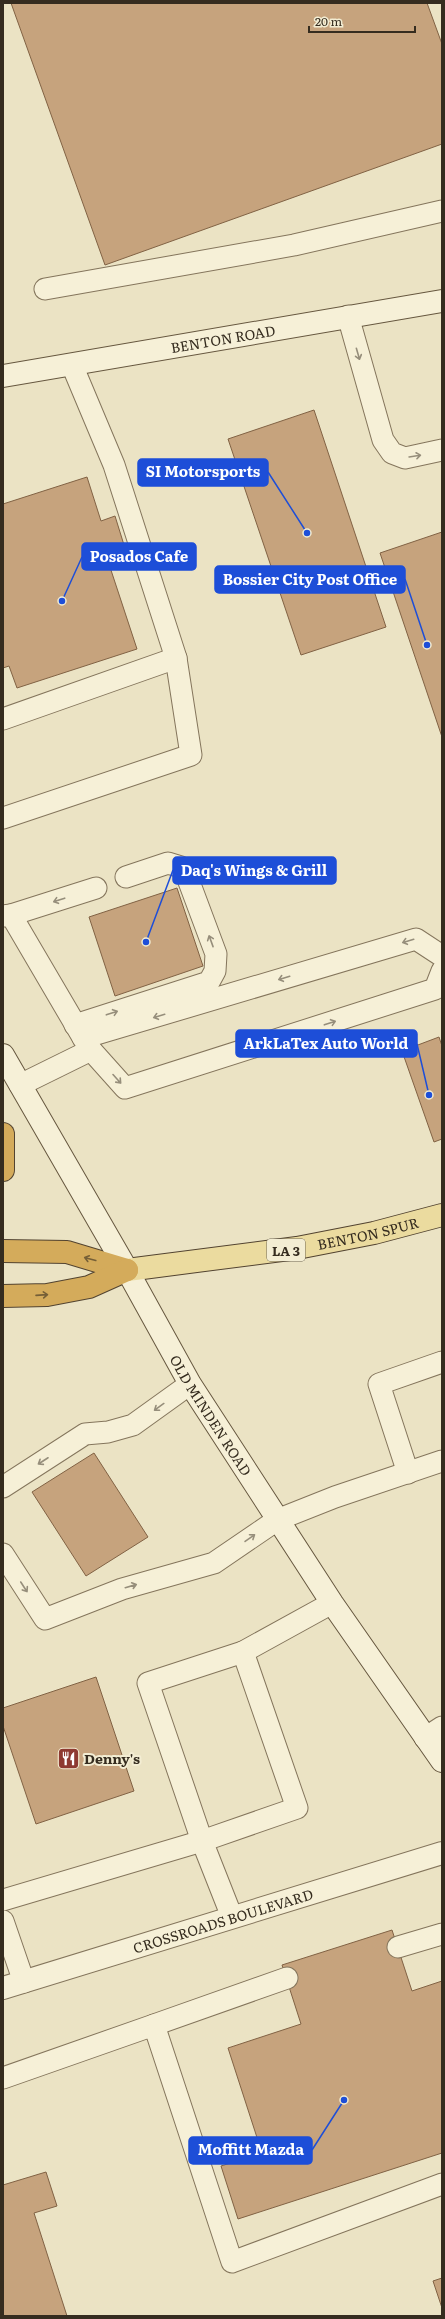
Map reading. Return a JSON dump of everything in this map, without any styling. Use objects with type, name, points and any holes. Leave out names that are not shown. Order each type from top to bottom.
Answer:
[{"type":"highway","points":[[3,1134],[3,1170]]},
{"type":"highway","points":[[3,1251],[67,1252],[127,1270]]},
{"type":"highway","points":[[3,1296],[46,1294],[89,1287],[127,1270]]},
{"type":"main road","name":"BENTON ROAD","points":[[7,376],[442,301]]},
{"type":"main road","name":"OLD MINDEN ROAD","points":[[3,1055],[127,1270],[190,1384],[332,1603],[434,1732],[442,1761]]},
{"type":"main road","name":"BENTON SPUR","points":[[127,1270],[297,1248],[374,1233],[442,1215]]},
{"type":"main road","name":"CROSSROADS BOULEVARD","points":[[3,1988],[442,1853]]},
{"type":"lane","points":[[45,289],[294,245],[442,211]]},
{"type":"lane","points":[[348,316],[383,440],[392,453],[405,458],[442,450]]},
{"type":"lane","points":[[3,818],[191,755],[176,658],[114,465],[72,365]]},
{"type":"lane","points":[[3,719],[176,658]]},
{"type":"lane","points":[[20,1085],[83,1037],[209,982],[214,971],[216,954],[188,879],[182,867],[168,863],[126,877]]},
{"type":"lane","points":[[96,888],[7,916],[83,1037],[125,1088],[435,989],[442,971]]},
{"type":"lane","points":[[83,1037],[416,939],[442,956]]},
{"type":"lane","points":[[214,971],[237,992]]},
{"type":"lane","points":[[408,1473],[379,1384],[442,1363]]},
{"type":"lane","points":[[3,1487],[84,1434],[108,1432],[133,1425],[190,1384]]},
{"type":"lane","points":[[3,1554],[45,1619],[122,1589],[214,1563],[277,1520],[336,1497],[442,1461]]},
{"type":"lane","points":[[232,1918],[202,1841],[148,1683],[244,1652],[332,1603]]},
{"type":"lane","points":[[3,1900],[202,1841],[297,1808],[244,1652]]},
{"type":"lane","points":[[3,1921],[24,1982]]},
{"type":"lane","points":[[398,1947],[442,1934]]},
{"type":"lane","points":[[3,2078],[286,1978]]},
{"type":"lane","points":[[154,2025],[232,2262],[442,2184]]},
{"type":"building","points":[[11,3],[427,3],[442,44],[442,144],[105,265]]},
{"type":"building","points":[[314,410],[386,627],[301,655],[228,439]]},
{"type":"building","points":[[87,477],[101,521],[115,516],[124,545],[105,552],[137,649],[17,688],[9,666],[3,668],[3,504]]},
{"type":"building","points":[[442,532],[442,737],[380,553]]},
{"type":"building","points":[[177,888],[203,966],[115,996],[89,917]]},
{"type":"building","points":[[439,1037],[442,1046],[442,1139],[434,1142],[402,1051]]},
{"type":"building","points":[[94,1453],[148,1537],[86,1576],[32,1492]]},
{"type":"building","name":"Denny's","points":[[96,1677],[134,1791],[36,1824],[3,1726],[3,1708]]},
{"type":"building","points":[[392,1930],[412,1991],[442,1981],[442,2153],[238,2219],[221,2166],[262,2153],[228,2048],[301,2024],[282,1965]]},
{"type":"building","points":[[46,2172],[57,2206],[34,2213],[67,2316],[3,2316],[3,2185]]},
{"type":"building","points":[[442,2278],[442,2308],[433,2281]]},
{"type":"place","name":"SI Motorsports","points":[[307,533]]},
{"type":"place","name":"Posados Cafe","points":[[62,601]]},
{"type":"place","name":"Bossier City Post Office","points":[[427,645]]},
{"type":"place","name":"Daq's Wings & Grill","points":[[146,942]]},
{"type":"place","name":"ArkLaTex Auto World","points":[[429,1095]]},
{"type":"place","name":"Denny's","points":[[68,1758]]},
{"type":"place","name":"Moffitt Mazda","points":[[344,2100]]}]
